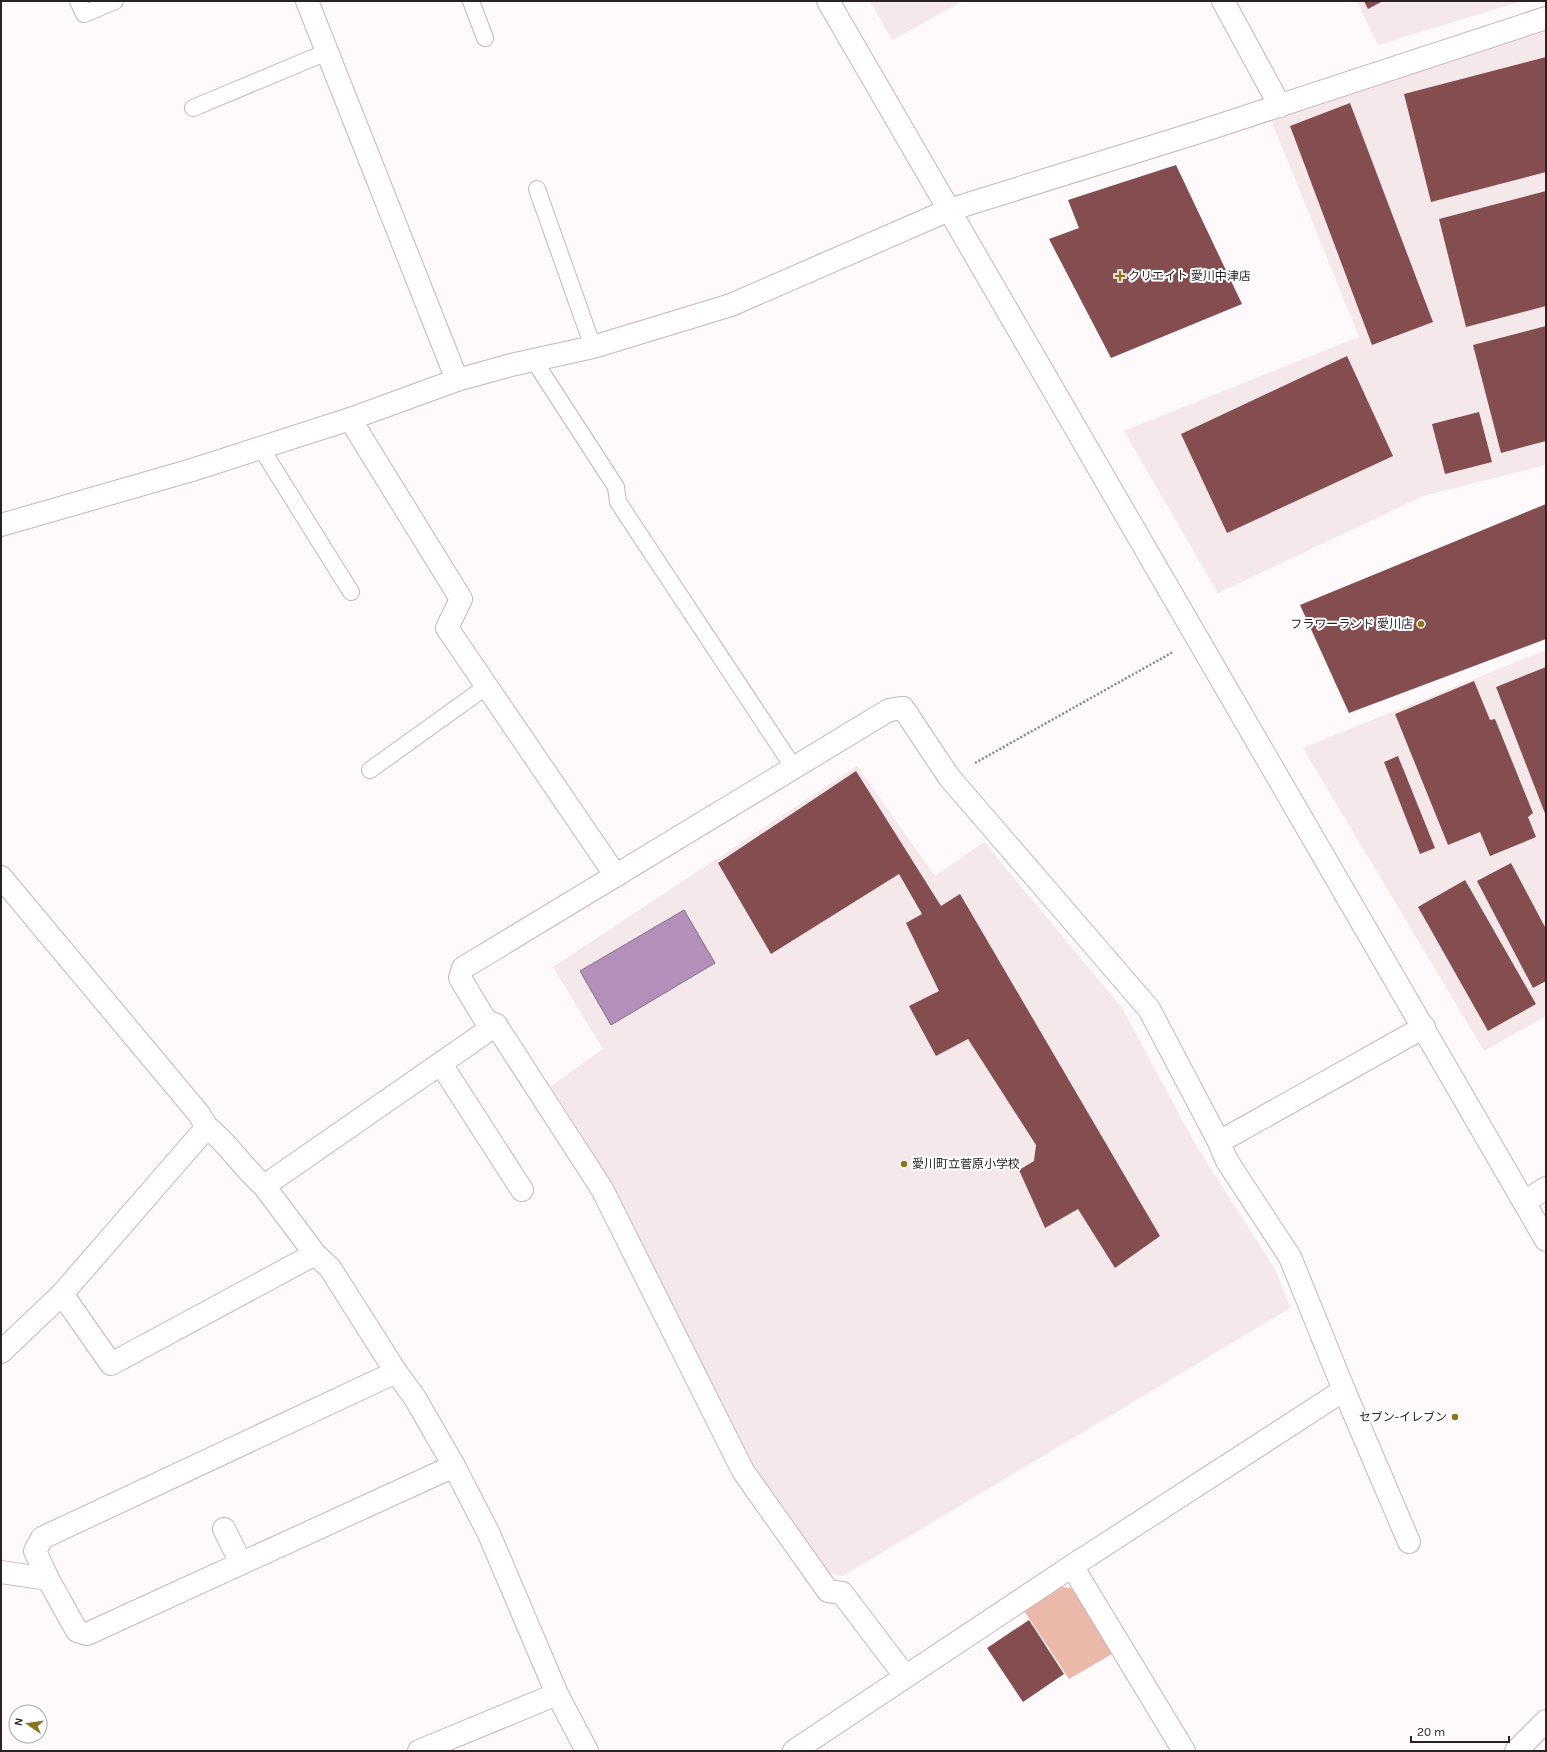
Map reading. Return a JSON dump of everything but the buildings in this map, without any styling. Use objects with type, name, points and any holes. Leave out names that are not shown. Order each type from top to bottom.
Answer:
[{"type":"street","points":[[307,1],[457,380]]},
{"type":"street","points":[[828,1],[1424,1027],[1546,1240]]},
{"type":"street","points":[[1224,1],[1280,106]]},
{"type":"street","points":[[1,525],[192,470],[350,419],[457,380],[533,359],[593,347],[731,304],[949,210],[1280,106],[1546,18]]},
{"type":"street","points":[[350,419],[461,599],[447,628],[616,876]]},
{"type":"street","points":[[905,1676],[842,1593],[828,1591],[743,1471],[602,1189],[496,1025],[486,1021],[460,978],[463,968],[889,710],[903,708],[950,777],[1149,1008],[1227,1160],[1290,1257],[1344,1390],[1409,1542]]},
{"type":"street","points":[[1,877],[194,1108],[207,1127],[221,1138],[253,1177],[264,1186],[315,1254],[330,1268],[396,1372],[415,1398],[454,1466],[489,1534],[557,1694],[587,1751]]},
{"type":"street","points":[[264,1186],[496,1025]]},
{"type":"street","points":[[1219,1142],[1424,1027]]},
{"type":"street","points":[[441,1064],[522,1190]]},
{"type":"street","points":[[1,1352],[62,1294],[207,1127]]},
{"type":"street","points":[[1524,1202],[1546,1188]]},
{"type":"street","points":[[62,1294],[111,1364],[315,1254]]},
{"type":"street","points":[[396,1372],[42,1538],[35,1551],[48,1579],[77,1631],[87,1634],[454,1466]]},
{"type":"street","points":[[794,1751],[1072,1566],[1344,1390]]},
{"type":"street","points":[[224,1528],[241,1563]]},
{"type":"street","points":[[1072,1566],[1184,1751]]},
{"type":"street","points":[[1,1572],[48,1579]]},
{"type":"street","points":[[419,1751],[557,1694]]},
{"type":"street","points":[[1516,1751],[1546,1721]]},
{"type":"lane","points":[[78,1],[84,14],[115,1]]},
{"type":"lane","points":[[471,1],[485,38]]},
{"type":"lane","points":[[193,108],[326,52]]},
{"type":"lane","points":[[536,189],[593,347]]},
{"type":"lane","points":[[533,359],[616,487],[618,502],[794,768]]},
{"type":"lane","points":[[261,448],[351,592]]},
{"type":"lane","points":[[370,770],[487,686]]},
{"type":"path","points":[[950,777],[1198,638]]},
{"type":"shaded area","points":[[870,1],[963,1],[892,40]]},
{"type":"shaded area","points":[[1357,1],[1522,1],[1378,45]]},
{"type":"shaded area","points":[[1546,30],[1546,465],[1423,496],[1218,593],[1124,431],[1359,337],[1271,120]]},
{"type":"shaded area","points":[[1546,650],[1546,1016],[1484,1051],[1303,748]]},
{"type":"shaded area","name":"愛川町立菅原小学校","points":[[857,766],[935,876],[984,842],[1122,1008],[1194,1142],[1276,1271],[1290,1308],[843,1576],[821,1571],[759,1481],[613,1187],[551,1086],[603,1049],[553,967]]},
{"type":"shaded area","points":[[684,910],[715,963],[611,1025],[580,971]]},
{"type":"shaded area","points":[[1058,1586],[1075,1589],[1112,1654],[1069,1679],[1023,1609]]},
{"type":"place","name":"クリエイト 愛川中津店","points":[[1120,276]]},
{"type":"place","name":"フラワーランド 愛川店","points":[[1421,624]]},
{"type":"place","name":"愛川町立菅原小学校","points":[[904,1164]]},
{"type":"place","name":"セブン-イレブン","points":[[1455,1417]]}]
